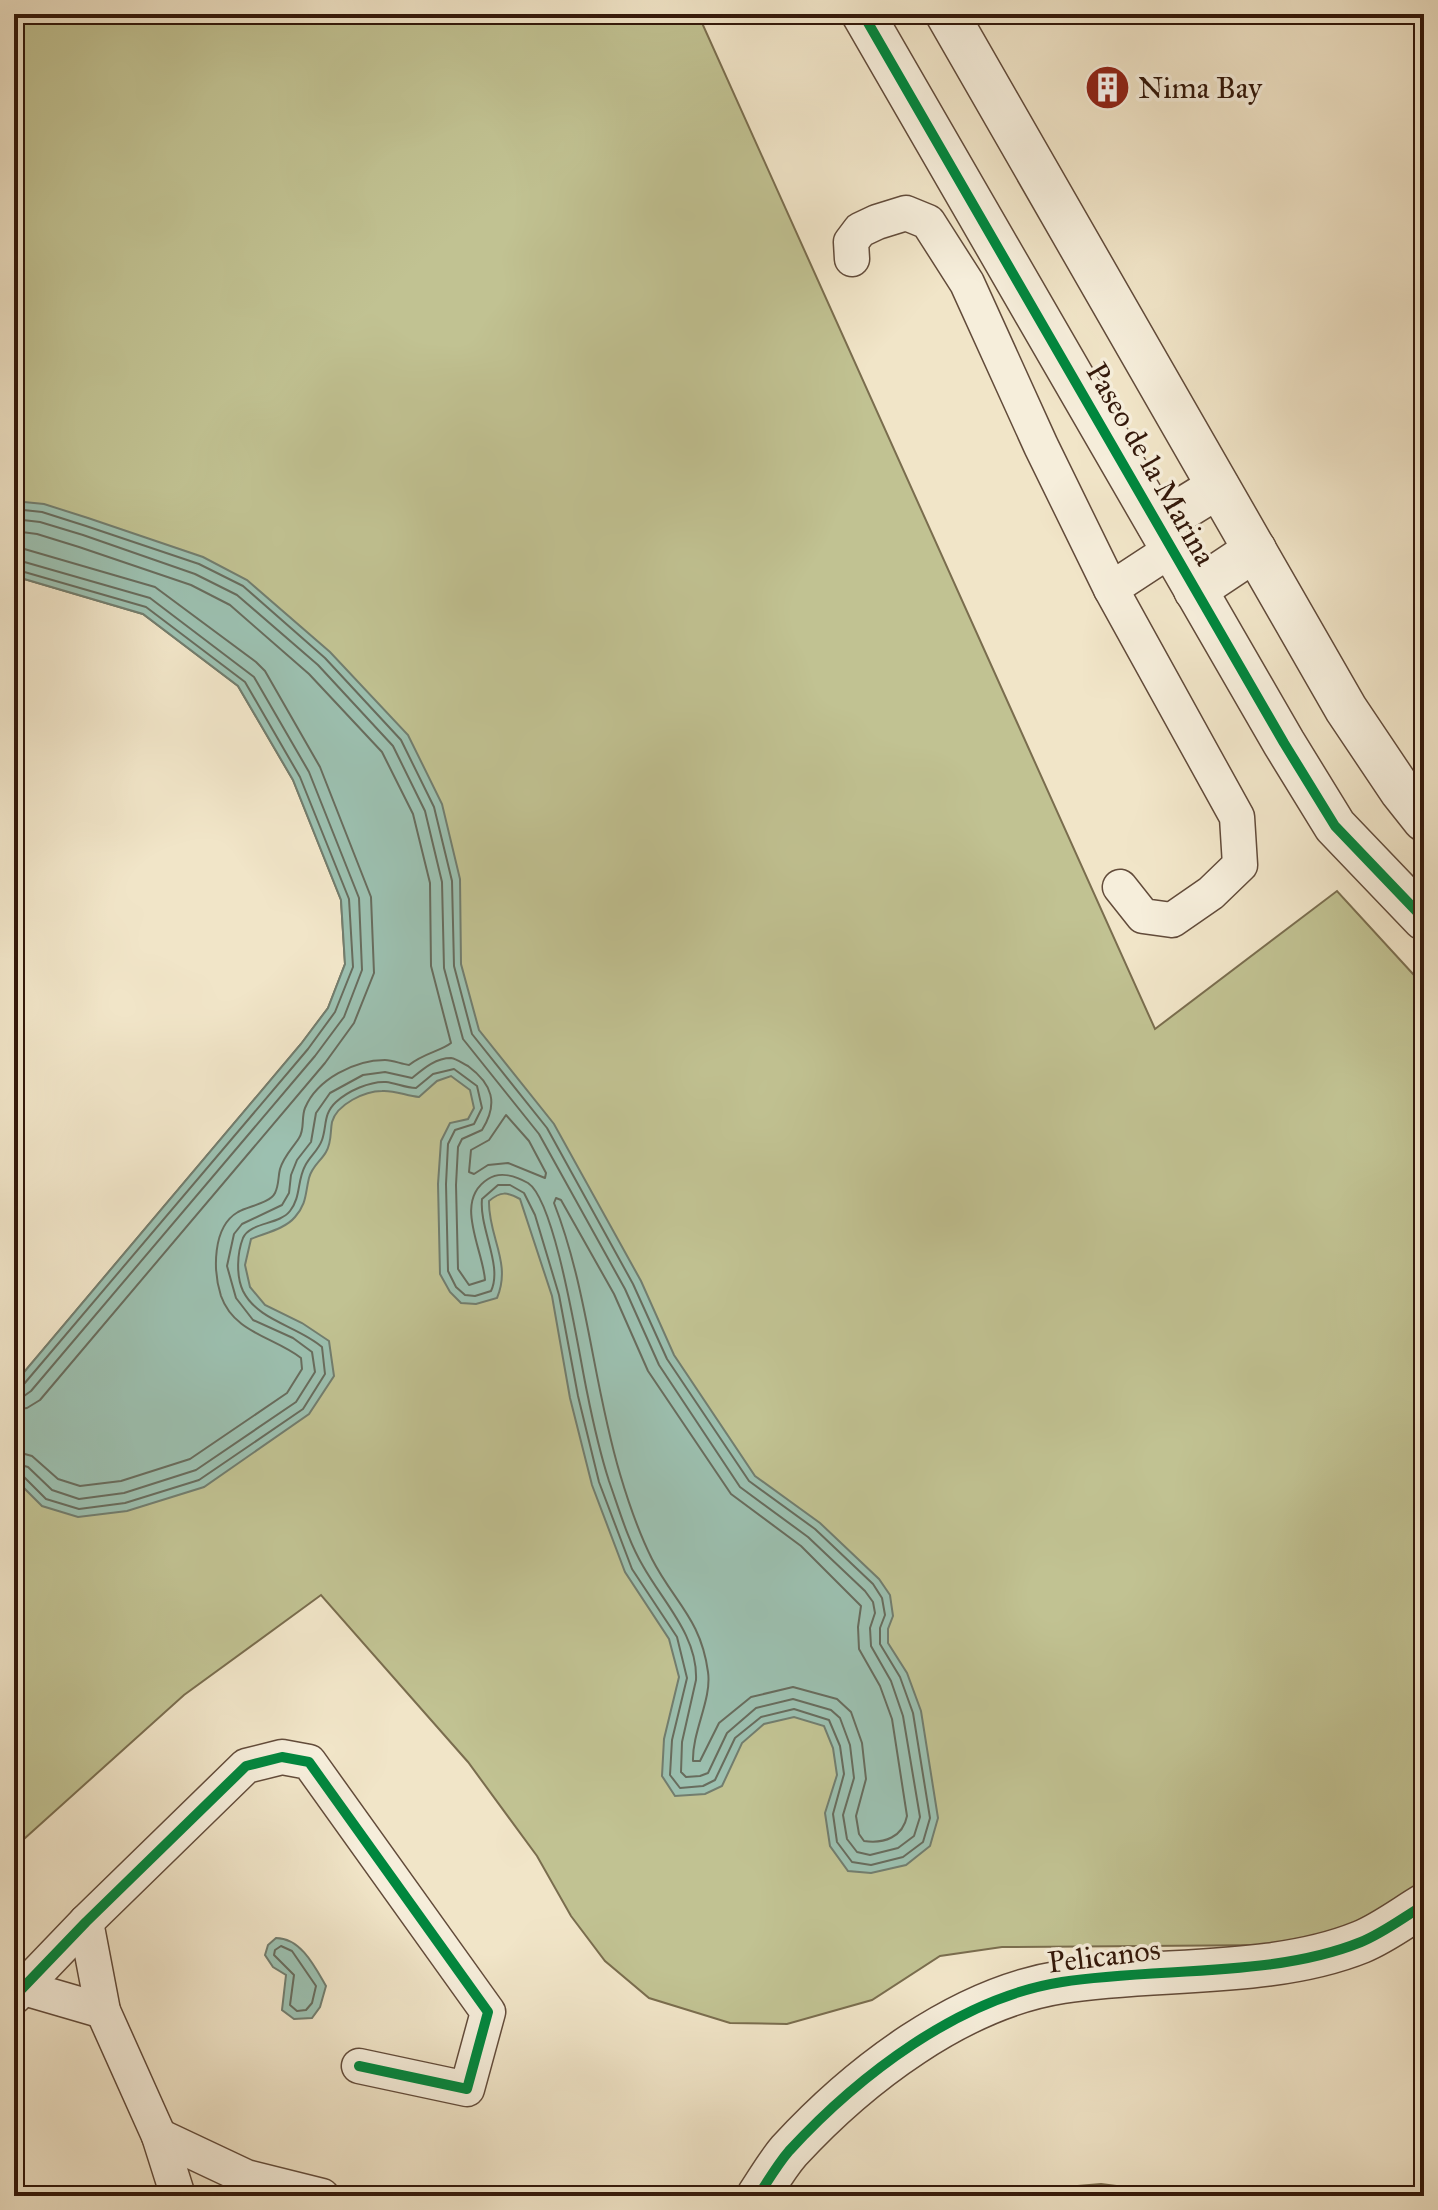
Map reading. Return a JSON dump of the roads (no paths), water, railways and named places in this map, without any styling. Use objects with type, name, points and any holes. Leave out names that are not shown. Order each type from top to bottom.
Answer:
[{"type":"street","name":"Paseo de la Marina","points":[[863,14],[1195,590],[1335,826],[1424,919]]},
{"type":"street","name":"Paseo de la Marina","points":[[947,14],[1346,709],[1424,820]]},
{"type":"street","points":[[852,259],[851,242],[860,230],[906,213],[928,222],[967,283],[1041,446],[1111,589],[1237,817],[1240,865],[1211,893],[1172,920],[1143,916],[1120,887]]},
{"type":"street","points":[[1111,589],[1218,487]]},
{"type":"street","points":[[1195,590],[1255,550]]},
{"type":"street","points":[[19,1992],[246,1766],[282,1757],[309,1762],[488,2012],[467,2089],[359,2066]]},
{"type":"street","name":"Pelicanos","points":[[758,2196],[788,2153],[864,2080],[932,2033],[994,1999],[1059,1982],[1134,1973],[1214,1970],[1302,1959],[1362,1941],[1424,1905]]},
{"type":"street","points":[[86,1922],[103,2011],[159,2136],[178,2196]]},
{"type":"street","points":[[19,1992],[103,2011]]},
{"type":"street","points":[[159,2136],[243,2187],[322,2196]]},
{"type":"water","points":[[14,501],[44,504],[88,518],[203,557],[247,580],[330,652],[408,735],[442,804],[460,879],[461,964],[479,1030],[554,1124],[641,1281],[674,1355],[755,1476],[820,1523],[879,1579],[890,1595],[893,1616],[888,1629],[888,1643],[907,1673],[921,1711],[938,1818],[930,1846],[906,1865],[871,1873],[848,1871],[830,1846],[825,1813],[837,1775],[833,1748],[824,1726],[794,1717],[764,1724],[742,1743],[722,1786],[705,1794],[675,1796],[662,1776],[664,1739],[679,1677],[669,1639],[625,1572],[592,1485],[570,1398],[552,1296],[520,1199],[504,1194],[489,1201],[502,1273],[497,1298],[476,1304],[461,1303],[450,1292],[440,1274],[438,1184],[441,1141],[450,1123],[468,1119],[474,1108],[470,1090],[451,1076],[437,1081],[419,1097],[391,1091],[375,1092],[346,1104],[332,1122],[328,1148],[310,1174],[299,1212],[286,1225],[251,1239],[245,1265],[250,1287],[265,1305],[302,1323],[329,1341],[334,1376],[309,1414],[204,1487],[127,1511],[78,1517],[42,1506],[14,1478],[14,1384],[301,1044],[328,1008],[345,964],[341,900],[293,780],[238,686],[143,614],[14,576]]},
{"type":"water","points":[[276,1938],[285,1939],[300,1948],[326,1986],[320,2007],[312,2018],[294,2019],[282,2010],[286,1975],[273,1967],[265,1955],[268,1945]]},
{"type":"place","name":"Nima Bay","points":[[1107,88]]}]
